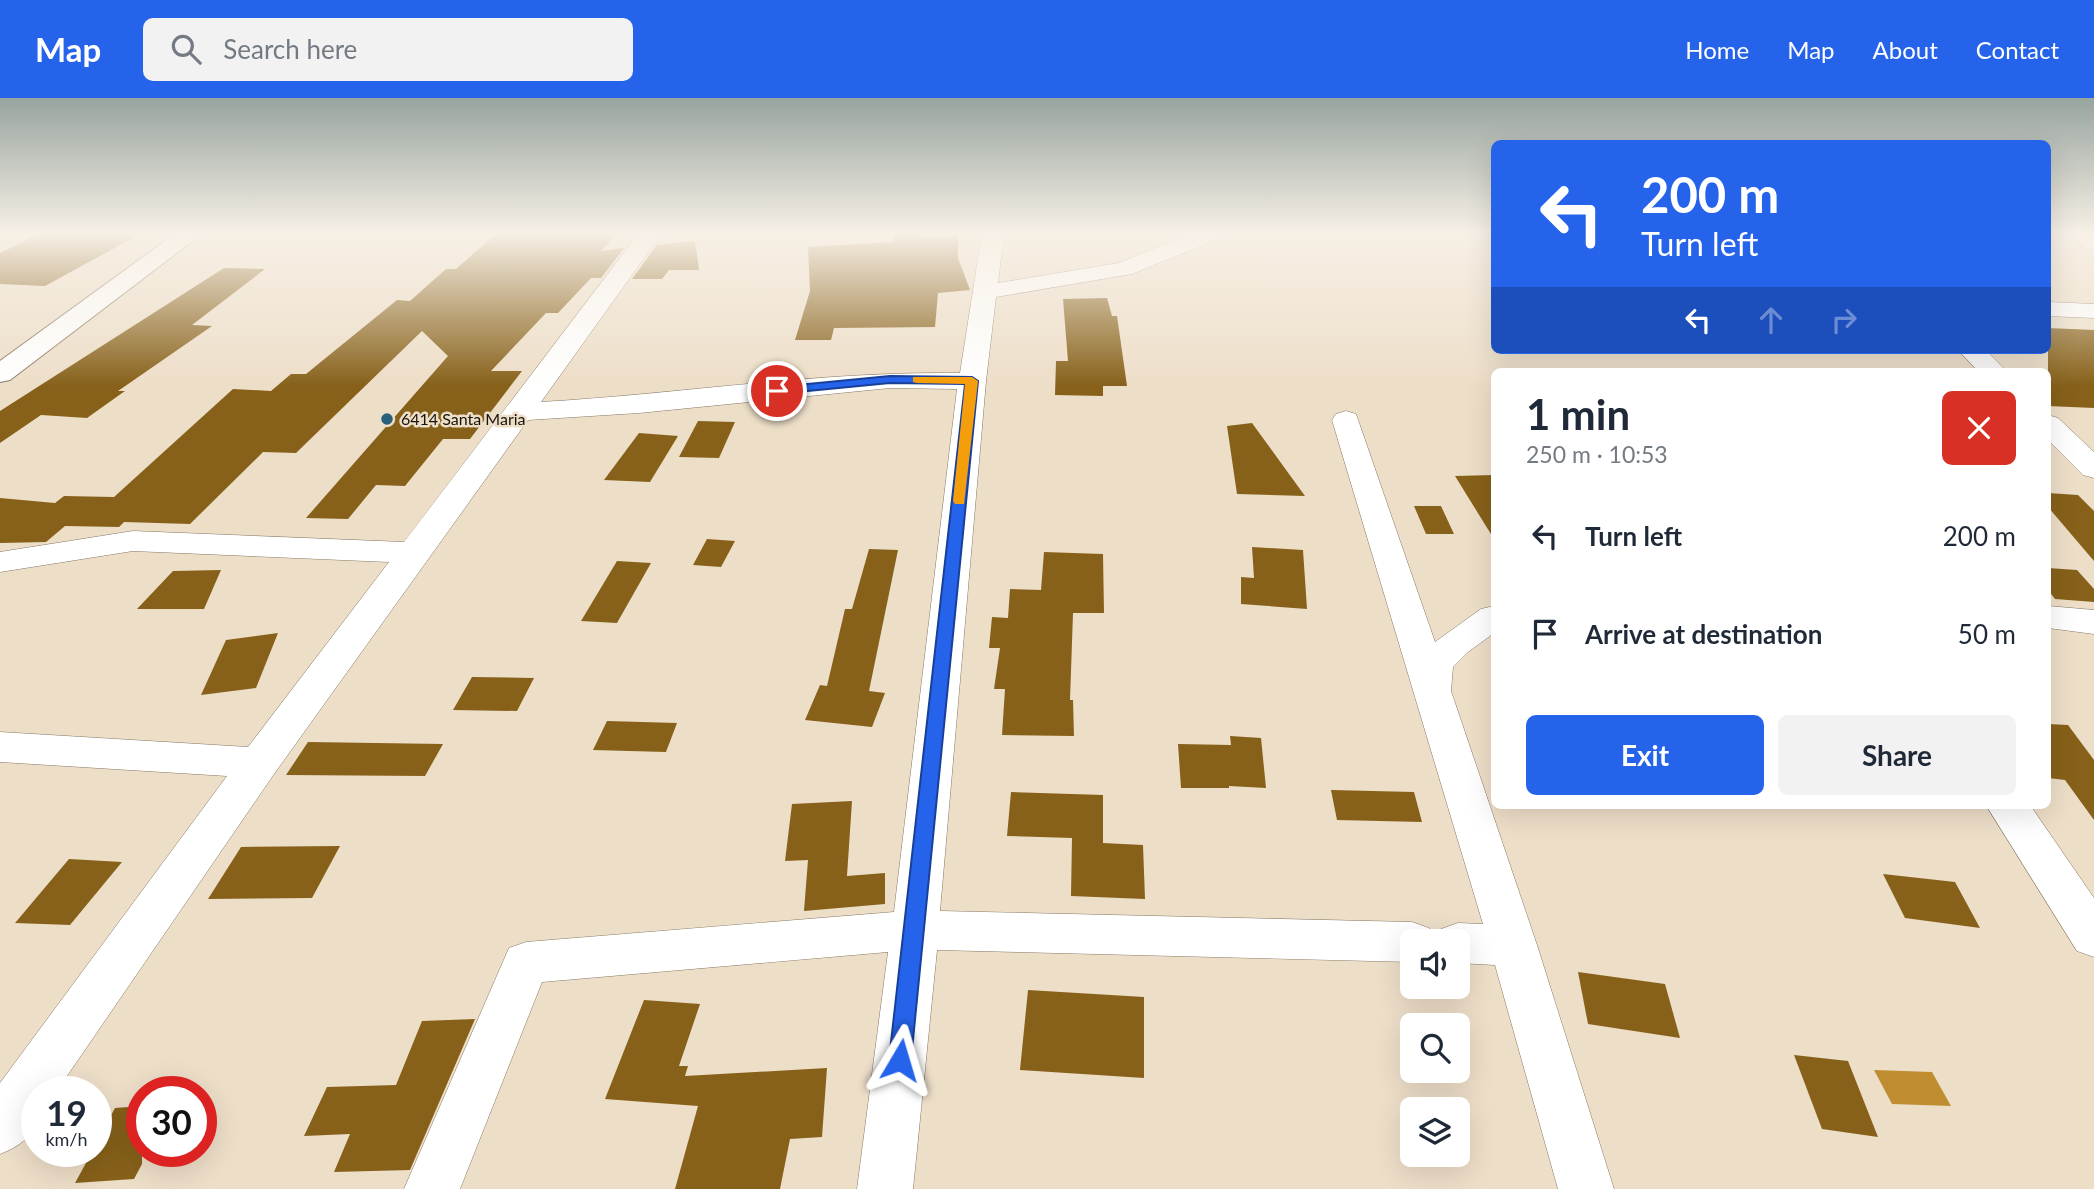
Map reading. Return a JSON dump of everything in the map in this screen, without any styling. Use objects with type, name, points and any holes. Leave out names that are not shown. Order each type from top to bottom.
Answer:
[{"type":"main road","points":[[0,374],[120,284]]},
{"type":"street","points":[[0,1128],[259,764],[613,284]]},
{"type":"street","points":[[885,1189],[915,930],[972,381],[985,284]]},
{"type":"street","points":[[984,292],[1033,284]]},
{"type":"street","points":[[2051,309],[2094,311]]},
{"type":"street","points":[[1975,354],[1990,368]]},
{"type":"street","points":[[517,412],[639,405],[890,380],[972,381]]},
{"type":"street","points":[[1346,420],[1513,945],[1586,1189]]},
{"type":"street","points":[[2053,429],[2094,437]]},
{"type":"street","points":[[2053,429],[2094,469]]},
{"type":"street","points":[[0,562],[133,541],[416,553]]},
{"type":"street","points":[[2051,618],[2094,621]]},
{"type":"street","points":[[1432,692],[1435,664],[1455,643],[1491,619]]},
{"type":"street","points":[[0,747],[259,764]]},
{"type":"street","points":[[2010,809],[2094,937]]},
{"type":"street","points":[[432,1189],[526,963],[915,930],[1400,942]]},
{"type":"street","points":[[1470,943],[1513,945]]},
{"type":"shaded area","points":[[1874,1070],[1932,1072],[1951,1106],[1892,1104]]},
{"type":"building","points":[[0,284],[49,284],[45,286]]},
{"type":"building","points":[[199,284],[246,284],[192,325],[212,326],[118,391],[125,391],[87,418],[41,415],[0,443],[0,411]]},
{"type":"building","points":[[429,284],[585,284],[558,313],[546,313],[491,371],[522,371],[470,439],[443,439],[405,486],[376,485],[348,519],[306,518],[448,356],[422,331],[296,453],[263,452],[190,524],[124,522],[119,527],[65,526],[46,542],[0,543],[0,498],[55,503],[64,496],[114,497],[233,389],[271,391],[291,374],[306,374],[397,300],[410,301]]},
{"type":"building","points":[[810,284],[968,284],[970,290],[938,293],[935,327],[834,328],[831,340],[795,340],[810,291]]},
{"type":"building","points":[[1107,298],[1112,316],[1117,316],[1127,386],[1103,386],[1103,396],[1055,395],[1056,361],[1068,361],[1063,299]]},
{"type":"building","points":[[2051,328],[2094,330],[2094,408],[2051,406],[2051,368],[2048,368]]},
{"type":"building","points":[[698,421],[735,422],[719,458],[679,457]]},
{"type":"building","points":[[1252,423],[1305,496],[1237,494],[1227,426]]},
{"type":"building","points":[[639,433],[678,436],[650,482],[604,480]]},
{"type":"building","points":[[1491,475],[1491,534],[1455,476]]},
{"type":"building","points":[[2051,493],[2078,495],[2094,511],[2094,561],[2051,511]]},
{"type":"building","points":[[1414,506],[1441,506],[1454,534],[1426,534]]},
{"type":"building","points":[[707,539],[735,541],[721,567],[693,565]]},
{"type":"building","points":[[1252,547],[1303,550],[1307,609],[1241,604],[1241,577],[1254,578]]},
{"type":"building","points":[[869,549],[898,550],[869,691],[885,693],[872,727],[805,720],[820,685],[827,686],[845,609],[852,609]]},
{"type":"building","points":[[1044,552],[1103,554],[1104,613],[1073,613],[1070,700],[1073,700],[1074,736],[1002,735],[1005,689],[994,689],[1000,648],[989,648],[992,617],[1008,618],[1010,589],[1041,590]]},
{"type":"building","points":[[617,561],[651,563],[617,623],[581,621]]},
{"type":"building","points":[[2051,568],[2077,570],[2094,589],[2094,602],[2055,599],[2051,594]]},
{"type":"building","points":[[221,570],[204,609],[137,609],[173,571]]},
{"type":"building","points":[[278,633],[256,688],[201,695],[226,640]]},
{"type":"building","points":[[472,677],[534,678],[517,711],[453,710]]},
{"type":"building","points":[[607,721],[677,723],[666,752],[593,750]]},
{"type":"building","points":[[2051,724],[2068,725],[2094,760],[2094,820],[2065,780],[2051,778]]},
{"type":"building","points":[[1230,736],[1261,738],[1266,788],[1181,788],[1178,744],[1231,745]]},
{"type":"building","points":[[308,742],[443,744],[425,776],[286,775]]},
{"type":"building","points":[[1331,790],[1414,792],[1422,822],[1337,820]]},
{"type":"building","points":[[1011,792],[1103,795],[1103,843],[1143,845],[1145,899],[1071,896],[1072,838],[1007,836]]},
{"type":"building","points":[[852,801],[847,876],[885,873],[885,904],[804,911],[808,860],[785,861],[792,804]]},
{"type":"building","points":[[340,846],[312,898],[208,899],[241,847]]},
{"type":"building","points":[[69,859],[122,862],[70,925],[15,923]]},
{"type":"building","points":[[1883,874],[1955,882],[1980,928],[1905,918]]},
{"type":"building","points":[[1578,972],[1665,984],[1680,1038],[1588,1024]]},
{"type":"building","points":[[1028,990],[1144,997],[1144,1078],[1020,1070]]},
{"type":"building","points":[[644,1000],[700,1004],[679,1066],[688,1066],[685,1076],[827,1068],[822,1137],[790,1139],[780,1189],[675,1189],[698,1106],[605,1099]]},
{"type":"building","points":[[475,1019],[410,1170],[334,1172],[350,1134],[304,1136],[327,1087],[396,1085],[422,1021]]},
{"type":"building","points":[[1794,1055],[1848,1061],[1878,1137],[1822,1129]]},
{"type":"building","points":[[126,1107],[126,1167],[140,1167],[134,1179],[75,1183],[84,1167],[112,1167],[112,1114],[115,1108]]},
{"type":"slow traffic","points":[[917,380],[972,381],[959,501]]},
{"type":"place","name":"6414 Santa Maria","points":[[387,419]]},
{"type":"route","points":[[777,391],[890,380],[972,381],[900,1060]]}]
